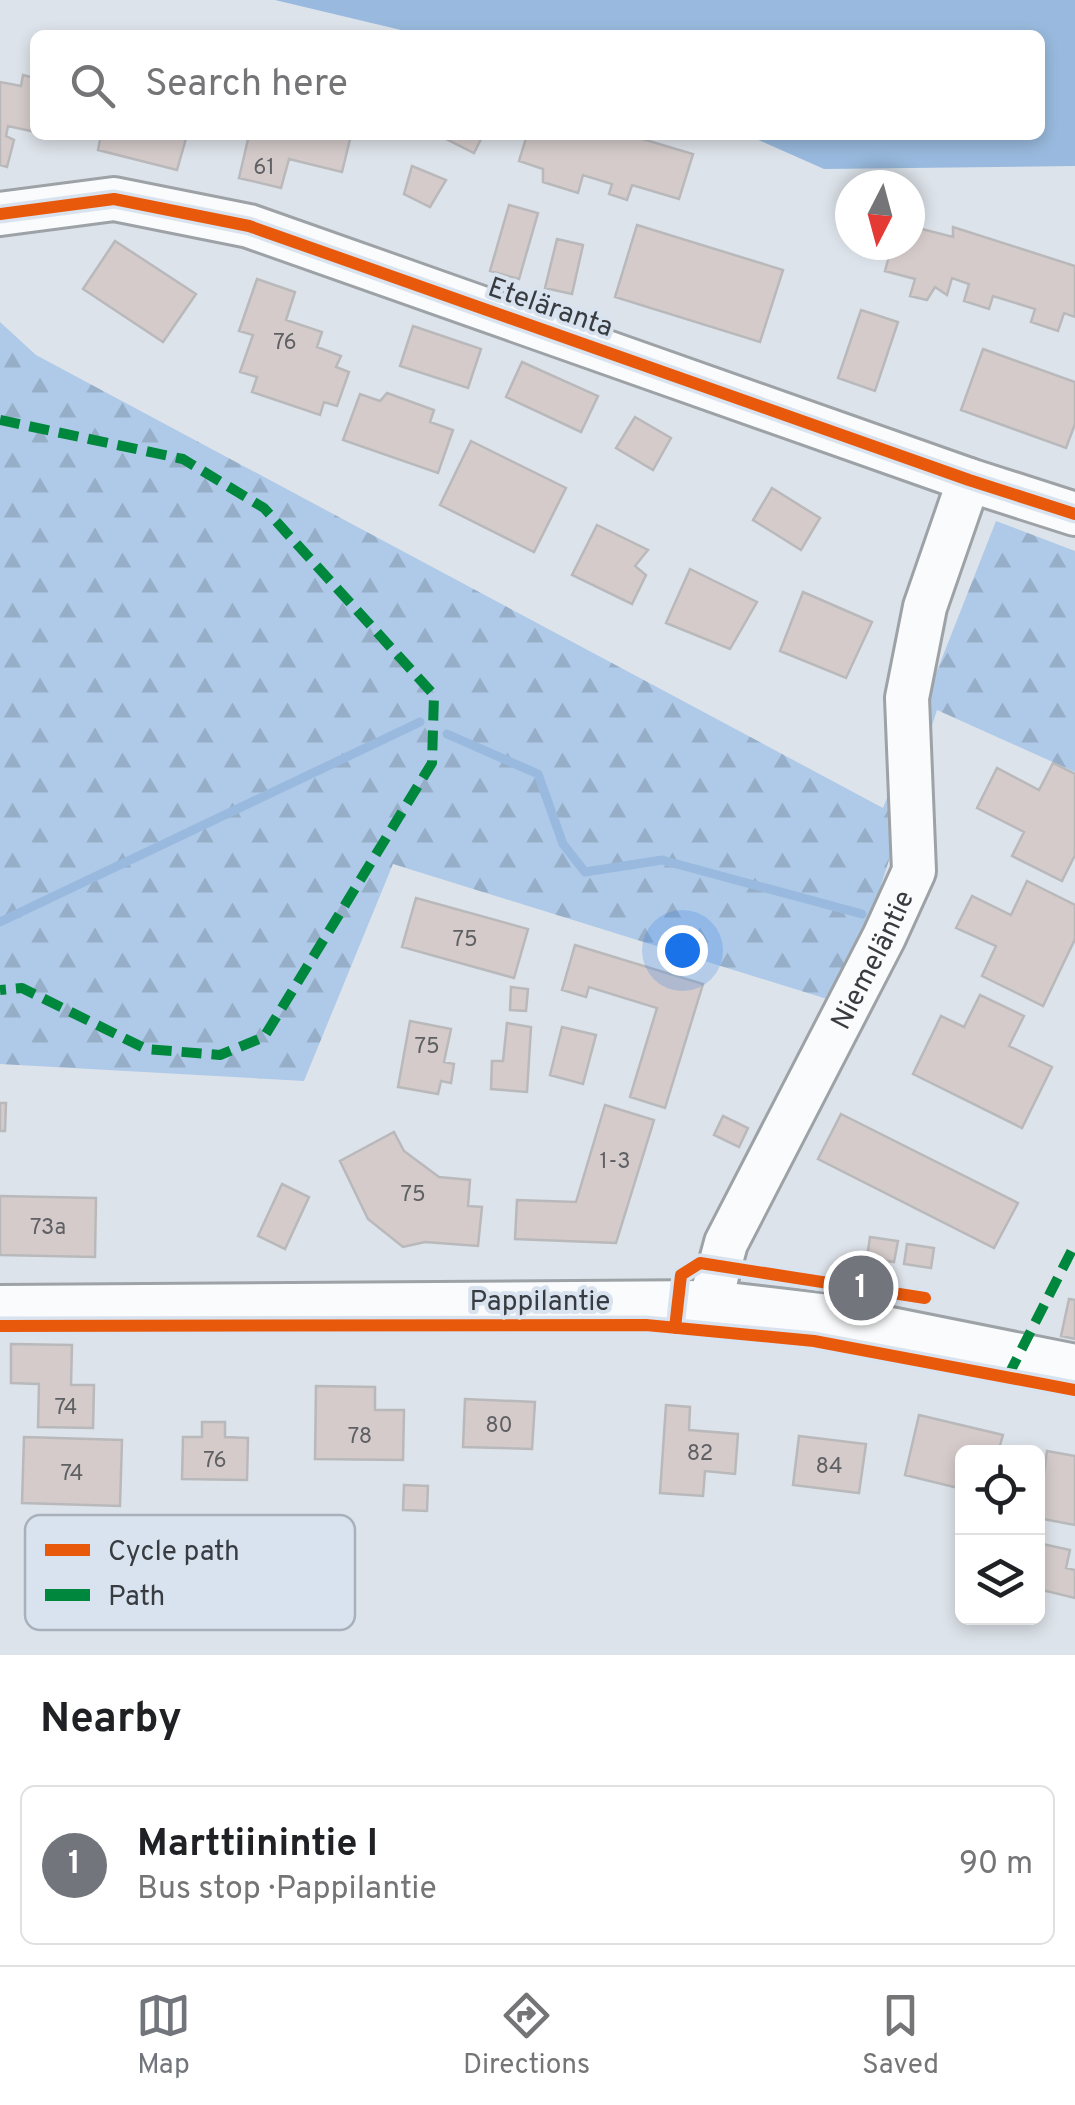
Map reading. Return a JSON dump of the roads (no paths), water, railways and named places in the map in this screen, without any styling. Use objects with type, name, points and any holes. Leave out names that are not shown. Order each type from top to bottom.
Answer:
[{"type":"street","name":"Eteläranta","points":[[0,214],[114,199],[249,226],[969,480],[1074,508]]},
{"type":"street","name":"Niemeläntie","points":[[710,1302],[726,1243],[914,871],[907,698],[925,607],[969,480]]},
{"type":"street","name":"Pappilantie","points":[[0,1308],[710,1302],[821,1315],[1075,1366]]},
{"type":"waterway","points":[[0,922],[420,722]]},
{"type":"waterway","points":[[447,734],[538,774],[563,844],[585,872],[662,860],[862,914]]},
{"type":"place","name":"Marttiinintie I","points":[[861,1288]]}]
